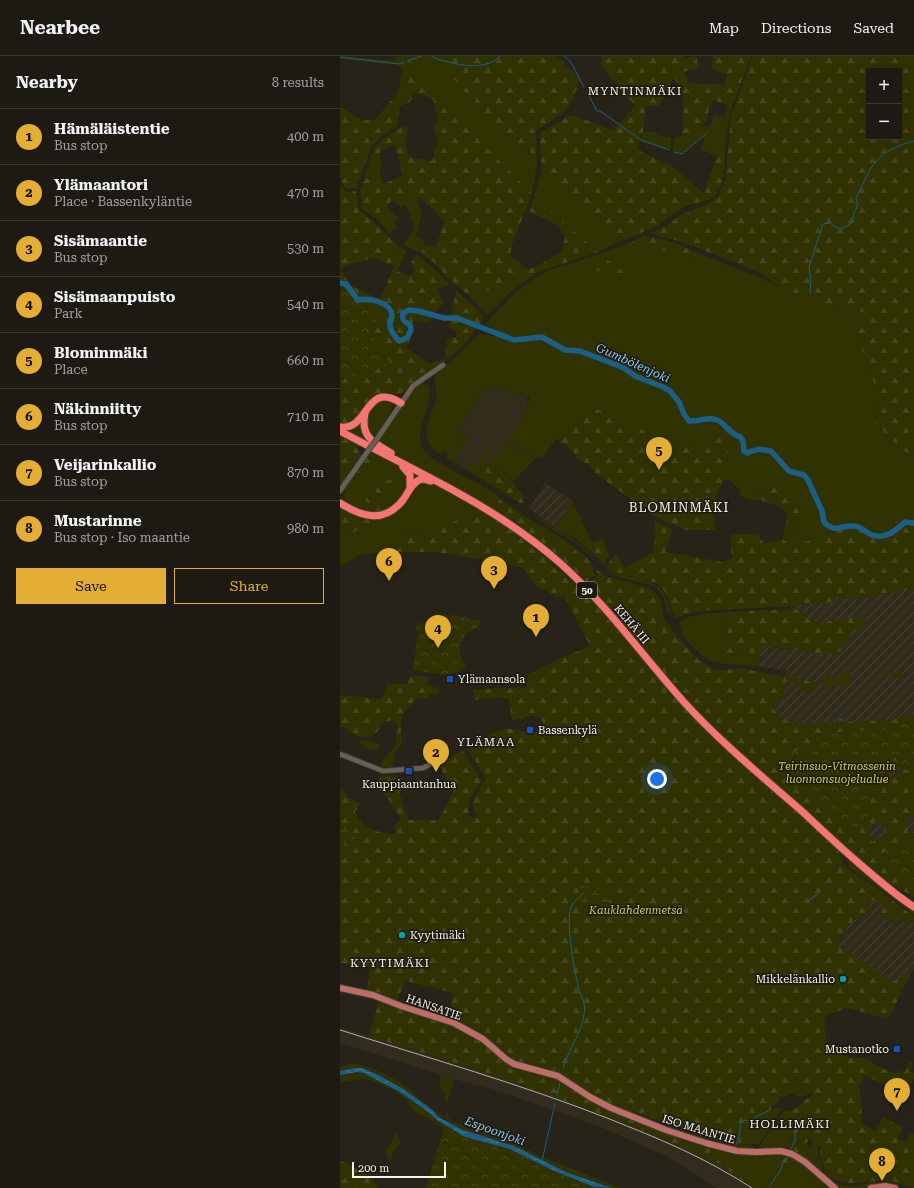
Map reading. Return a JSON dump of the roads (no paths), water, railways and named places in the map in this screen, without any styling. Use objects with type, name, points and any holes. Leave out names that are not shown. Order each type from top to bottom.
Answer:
[{"type":"highway","points":[[340,427],[351,426],[365,413],[373,402],[382,396],[390,397],[401,403]]},
{"type":"highway","points":[[365,413],[363,427],[368,435],[379,446],[401,460],[410,468]]},
{"type":"highway","name":"KEHÄ III","points":[[340,431],[482,507],[510,524],[542,548],[596,599],[665,680],[702,720],[852,857],[896,895],[914,907]]},
{"type":"highway","points":[[398,462],[410,475],[409,489]]},
{"type":"highway","points":[[340,503],[367,516],[379,515],[386,513],[399,504],[409,489],[417,481],[421,479],[437,482]]},
{"type":"highway","points":[[340,498],[356,512]]},
{"type":"highway","name":"KEHÄ III","points":[[873,875],[914,902]]},
{"type":"main road","name":"HANSATIE","points":[[340,988],[373,995],[401,1006],[454,1023],[483,1039],[514,1064],[558,1076]]},
{"type":"main road","name":"ISO MAANTIE","points":[[558,1076],[590,1097],[611,1108],[681,1136],[737,1151],[780,1151],[792,1154],[805,1162],[835,1188]]},
{"type":"main road","points":[[871,1188],[879,1186],[895,1188]]},
{"type":"street","points":[[340,491],[415,385],[443,365]]},
{"type":"street","points":[[340,754],[383,771],[423,768],[442,758]]},
{"type":"water","points":[[362,1068],[402,1088],[431,1109],[440,1118],[463,1130],[514,1146],[566,1172],[612,1188],[594,1187],[550,1169],[510,1149],[462,1136],[400,1092],[364,1073],[357,1072],[340,1075],[340,1071]]},
{"type":"waterway","points":[[407,61],[422,56]]},
{"type":"waterway","points":[[433,56],[434,58],[450,63],[468,66],[486,64],[500,56]]},
{"type":"waterway","points":[[564,56],[571,62],[584,87]]},
{"type":"waterway","points":[[340,57],[400,64],[404,62]]},
{"type":"waterway","points":[[587,92],[597,111],[600,111],[641,140],[669,150]]},
{"type":"waterway","points":[[674,152],[682,154],[707,133]]},
{"type":"waterway","points":[[810,294],[811,281],[809,267],[823,224],[830,223],[833,226],[842,228],[853,222],[853,215],[858,205],[856,199],[866,177],[876,161],[891,150],[914,141]]},
{"type":"waterway","name":"Gumbölenjoki","points":[[340,283],[346,284],[358,300],[373,300],[387,306],[392,315],[390,324],[391,330],[399,341],[407,338],[411,330],[410,325],[403,319],[403,313],[409,310],[418,311],[444,318],[457,318],[514,340],[542,337],[565,350],[580,351],[624,368],[635,376],[663,387],[670,391],[679,402],[689,421],[706,419],[717,420],[733,434],[740,437],[743,441],[744,451],[747,453],[758,449],[771,451],[789,471],[804,475],[808,480],[822,511],[824,522],[832,528],[856,526],[872,535],[882,536],[890,533],[905,522],[914,523]]},
{"type":"waterway","points":[[563,1068],[583,1021],[584,1007],[575,973],[569,924],[569,914],[572,906],[583,893]]},
{"type":"waterway","points":[[809,900],[818,894]]},
{"type":"waterway","points":[[557,1096],[560,1082]]},
{"type":"waterway","points":[[542,1161],[555,1103]]},
{"type":"waterway","points":[[736,1145],[739,1137],[741,1122],[745,1120],[749,1121],[757,1117],[770,1110],[770,1107]]},
{"type":"waterway","points":[[791,1149],[795,1141],[795,1130],[801,1120]]},
{"type":"waterway","points":[[770,1186],[781,1169],[783,1162],[789,1155]]},
{"type":"railway","points":[[340,1030],[508,1083],[607,1118],[681,1149],[717,1167],[752,1188]]},
{"type":"place","name":"Blominmäki","points":[[659,470]]},
{"type":"place","name":"Näkinniitty","points":[[389,581]]},
{"type":"place","name":"Sisämaantie","points":[[494,589]]},
{"type":"place","name":"Hämäläistentie","points":[[536,637]]},
{"type":"place","name":"Sisämaanpuisto","points":[[438,648]]},
{"type":"place","name":"Ylämaansola","points":[[450,679]]},
{"type":"place","name":"Bassenkylä","points":[[530,730]]},
{"type":"place","name":"Kauppiaantanhua","points":[[409,771]]},
{"type":"place","name":"Ylämaantori","points":[[436,772]]},
{"type":"place","name":"Kyytimäki","points":[[402,935]]},
{"type":"place","name":"Mikkelänkallio","points":[[843,979]]},
{"type":"place","name":"Mustanotko","points":[[897,1049]]},
{"type":"place","name":"Veijarinkallio","points":[[897,1111]]},
{"type":"place","name":"Mustarinne","points":[[882,1181]]},
{"type":"district","name":"MYNTINMÄKI","points":[[635,91]]},
{"type":"district","name":"BLOMINMÄKI","points":[[679,507]]},
{"type":"district","name":"YLÄMAA","points":[[486,742]]},
{"type":"district","name":"KYYTIMÄKI","points":[[390,963]]},
{"type":"district","name":"HOLLIMÄKI","points":[[790,1124]]},
{"type":"park label","name":"Teirinsuo-Vitmossenin luonnonsuojelualue","points":[[837,772]]},
{"type":"park label","name":"Kauklahdenmetsä","points":[[636,910]]},
{"type":"water label","name":"Espoonjoki","points":[[495,1131]]}]
